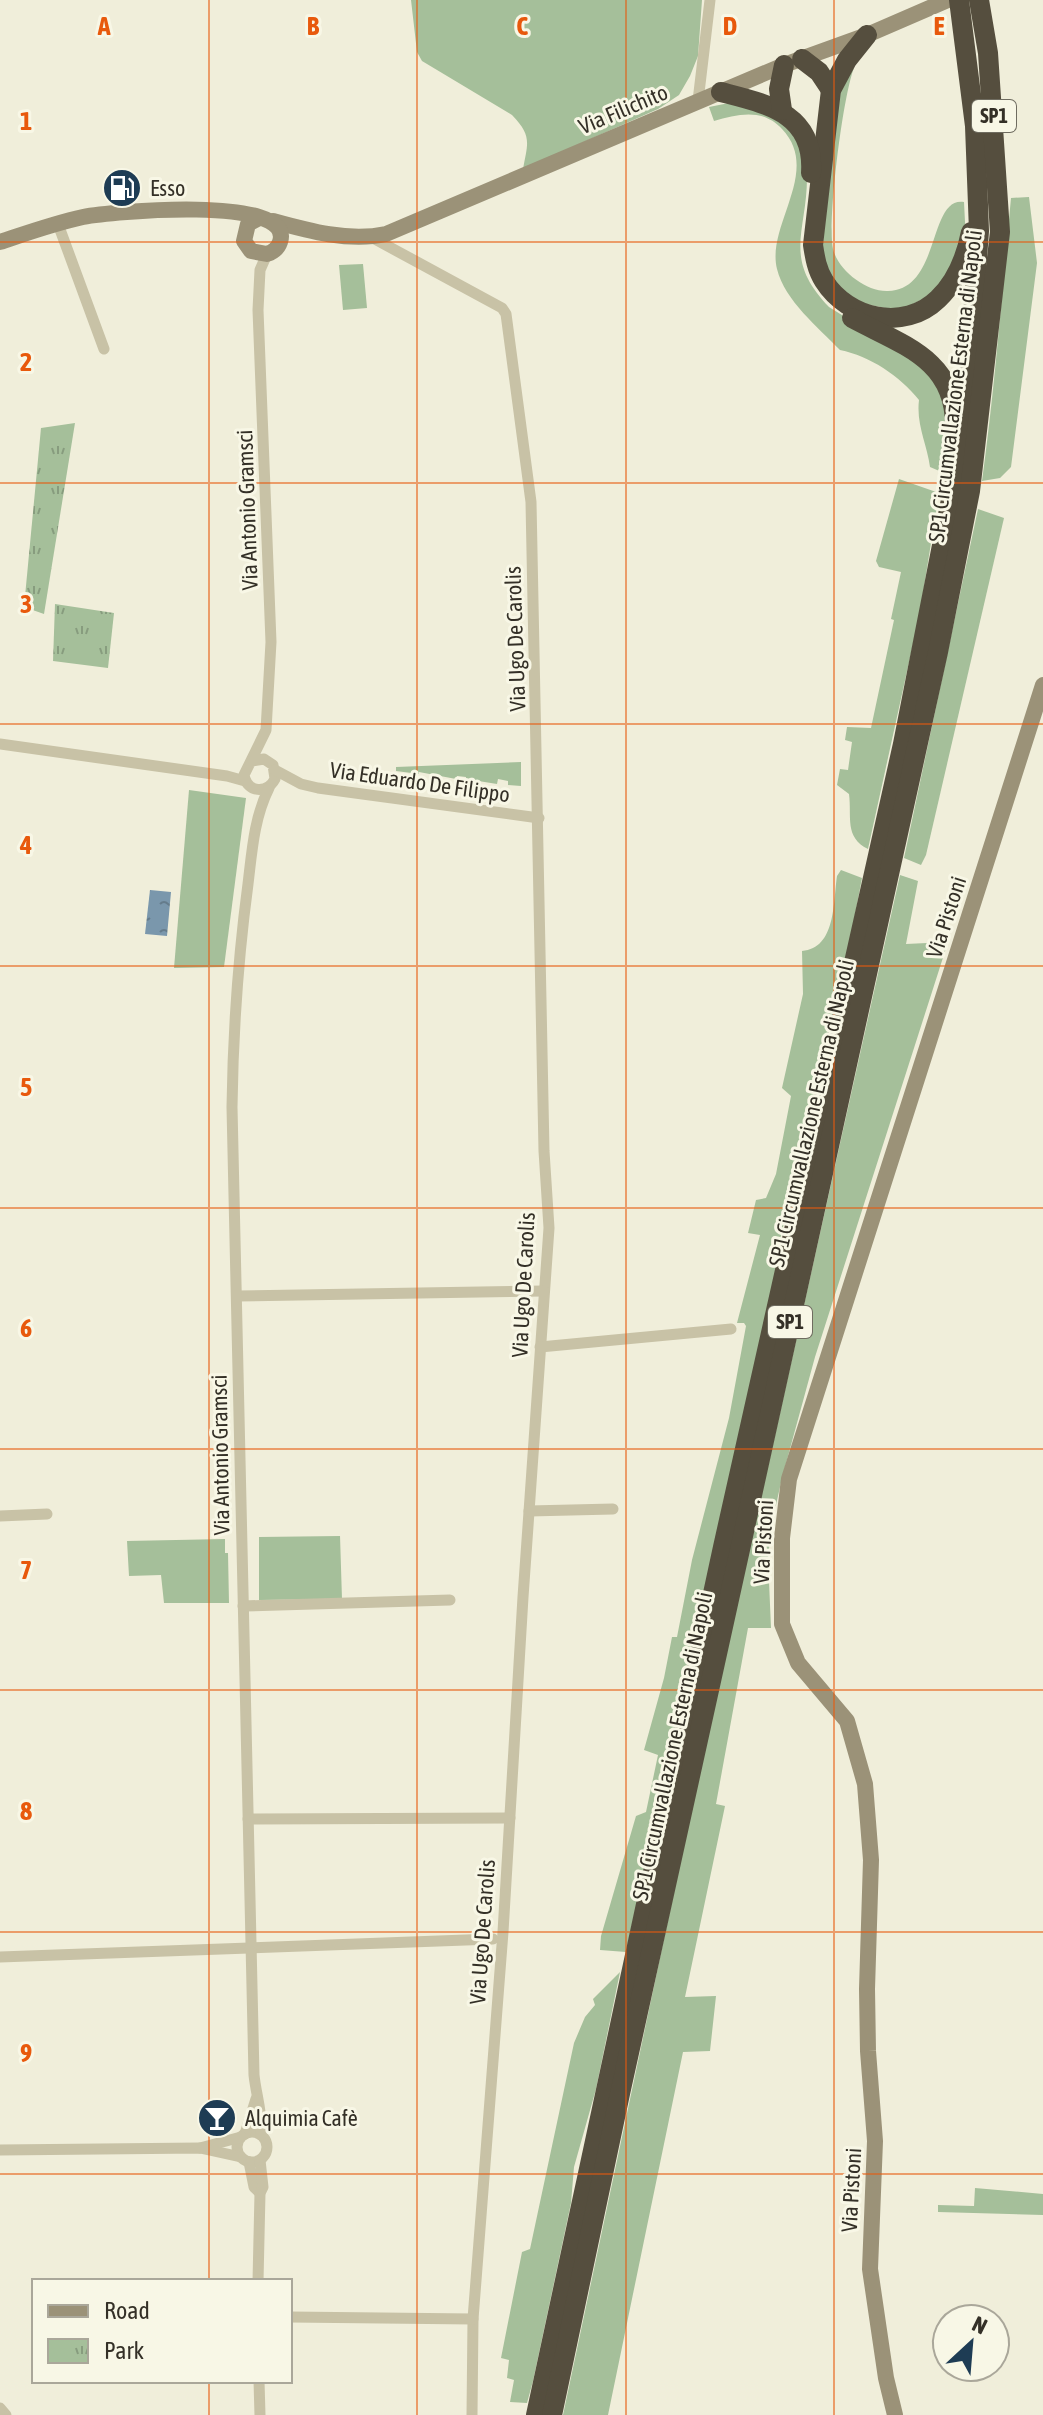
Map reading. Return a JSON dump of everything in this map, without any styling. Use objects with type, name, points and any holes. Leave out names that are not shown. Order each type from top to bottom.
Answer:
[{"type":"highway","name":"SP1 Circumvallazione Esterna di Napoli","points":[[545,2410],[723,1547],[899,759],[958,464],[984,228],[959,0]]},
{"type":"highway","name":"SP1 Circumvallazione Esterna di Napoli","points":[[545,2410],[621,2089],[938,652],[970,491],[990,68],[979,0]]},
{"type":"highway","points":[[867,35],[847,60],[831,90],[813,245],[820,272],[835,295],[849,307],[865,314],[889,318],[912,315],[937,300],[953,281],[984,228]]},
{"type":"highway","points":[[782,110],[779,89],[793,62],[819,72],[831,90]]},
{"type":"highway","points":[[721,92],[782,110],[805,137],[812,158],[804,241],[807,264],[816,284],[829,302],[847,315],[912,351],[942,374],[955,406],[958,464]]},
{"type":"street","points":[[698,101],[710,0]]},
{"type":"street","name":"Via Filichito","points":[[0,242],[81,218],[126,210],[166,208],[233,212],[312,231],[371,237],[386,234],[698,101],[948,0]]},
{"type":"street","points":[[216,212],[237,224],[246,240],[257,254],[273,249],[280,232],[266,220],[248,224],[246,240]]},
{"type":"street","points":[[58,224],[104,349]]},
{"type":"street","name":"Via Filichito","points":[[273,249],[312,231]]},
{"type":"street","name":"Via Ugo De Carolis","points":[[371,237],[502,308],[506,314],[531,502],[544,1135],[549,1228],[473,2319],[472,2415]]},
{"type":"street","name":"Via Antonio Gramsci","points":[[246,240],[258,288]]},
{"type":"street","name":"Via Antonio Gramsci","points":[[261,2135],[261,2111],[256,2098],[251,1949],[232,1169],[233,1025],[241,934],[257,812],[271,786],[274,768],[266,730],[271,615],[258,288],[260,270],[273,249]]},
{"type":"street","name":"Via Pistoni","points":[[895,2415],[886,2378],[870,2269],[875,2141],[868,2051],[871,1860],[865,1784],[847,1721],[798,1663],[782,1624],[782,1538],[789,1479],[1043,685]]},
{"type":"street","name":"Via Antonio Gramsci","points":[[257,812],[248,775],[266,730]]},
{"type":"street","points":[[0,744],[227,776],[248,775]]},
{"type":"street","name":"Via Eduardo De Filippo","points":[[296,781],[261,790],[248,775],[264,759],[296,781],[336,791],[539,818]]},
{"type":"street","points":[[237,1296],[544,1291]]},
{"type":"street","points":[[540,1347],[731,1329]]},
{"type":"street","points":[[529,1511],[613,1509]]},
{"type":"street","points":[[0,1516],[47,1514]]},
{"type":"street","points":[[243,1606],[450,1600]]},
{"type":"street","points":[[248,1819],[510,1818]]},
{"type":"street","points":[[0,1957],[493,1939]]},
{"type":"street","name":"Via Antonio Gramsci","points":[[243,2135],[256,2098]]},
{"type":"street","points":[[200,2148],[250,2132],[261,2135],[267,2147],[250,2160]]},
{"type":"street","points":[[243,2135],[237,2149],[250,2160],[254,2187],[260,2193],[258,2279]]},
{"type":"street","points":[[0,2150],[200,2148],[250,2160]]},
{"type":"street","points":[[292,2317],[473,2319]]},
{"type":"street","points":[[259,2383],[260,2415]]},
{"type":"street","points":[[0,2408],[6,2415]]},
{"type":"green space","points":[[411,0],[702,0],[698,56],[679,95],[658,109],[523,169],[526,134],[512,115],[422,61],[417,52]]},
{"type":"green space","points":[[854,68],[841,130],[832,213],[833,249],[841,265],[854,278],[871,288],[888,291],[905,287],[917,276],[926,261],[944,213],[953,204],[964,202],[966,242],[939,290],[900,311],[851,301],[821,264],[837,91]]},
{"type":"green space","points":[[734,102],[752,103],[797,133],[807,177],[800,245],[806,274],[829,307],[922,365],[932,377],[947,416],[944,473],[930,467],[920,426],[919,400],[884,368],[840,350],[787,292],[777,269],[776,252],[795,180],[797,162],[793,145],[775,122],[758,115],[714,121],[709,107]]},
{"type":"green space","points":[[1029,197],[1037,263],[1011,467],[1000,478],[982,481],[1011,198]]},
{"type":"green space","points":[[363,264],[367,308],[343,310],[339,265]]},
{"type":"green space","points":[[75,423],[44,614],[24,607],[41,428]]},
{"type":"green space","points":[[899,479],[939,493],[920,612],[868,849],[855,839],[849,794],[837,785],[840,769],[848,770],[852,742],[845,740],[847,727],[871,728],[894,620],[891,619],[901,572],[879,567],[876,561]]},
{"type":"green space","points":[[978,509],[1004,518],[926,855],[921,865],[904,858]]},
{"type":"green space","points":[[55,604],[114,613],[108,668],[53,661]]},
{"type":"green space","points":[[521,762],[521,786],[508,785],[508,781],[498,779],[497,784],[466,777],[457,776],[456,779],[396,771],[396,767]]},
{"type":"green space","points":[[189,790],[246,798],[224,967],[174,968]]},
{"type":"green space","points":[[841,870],[862,878],[850,941],[778,1248],[776,1269],[626,1952],[600,1950],[601,1936],[636,1816],[646,1812],[658,1755],[644,1750],[672,1637],[677,1637],[692,1560],[729,1418],[746,1326],[737,1323],[760,1235],[748,1233],[756,1200],[766,1198],[776,1174],[791,1096],[782,1088],[803,994],[802,951],[813,948],[827,933],[837,876]]},
{"type":"green space","points":[[900,875],[918,881],[906,944],[948,942],[815,1357],[782,1478],[768,1558],[771,1628],[748,1628],[716,1804],[725,1806],[685,1997],[716,1996],[710,2051],[683,2052],[608,2415],[563,2415],[692,1807]]},
{"type":"green space","points":[[340,1536],[342,1599],[259,1600],[259,1537]]},
{"type":"green space","points":[[225,1539],[229,1603],[164,1603],[161,1575],[129,1576],[127,1541]]},
{"type":"green space","points":[[620,1972],[596,2089],[574,2167],[571,2203],[533,2381],[527,2403],[510,2402],[514,2380],[507,2378],[509,2360],[501,2358],[522,2252],[530,2249],[574,2043],[585,2017],[595,2005],[593,1999]]},
{"type":"green space","points":[[975,2188],[1043,2194],[1043,2215],[938,2212],[938,2205],[974,2206]]},
{"type":"water","points":[[150,890],[171,892],[167,936],[145,934]]},
{"type":"place","name":"Esso","points":[[122,188]]},
{"type":"place","name":"Alquimia Cafè","points":[[217,2118]]}]
